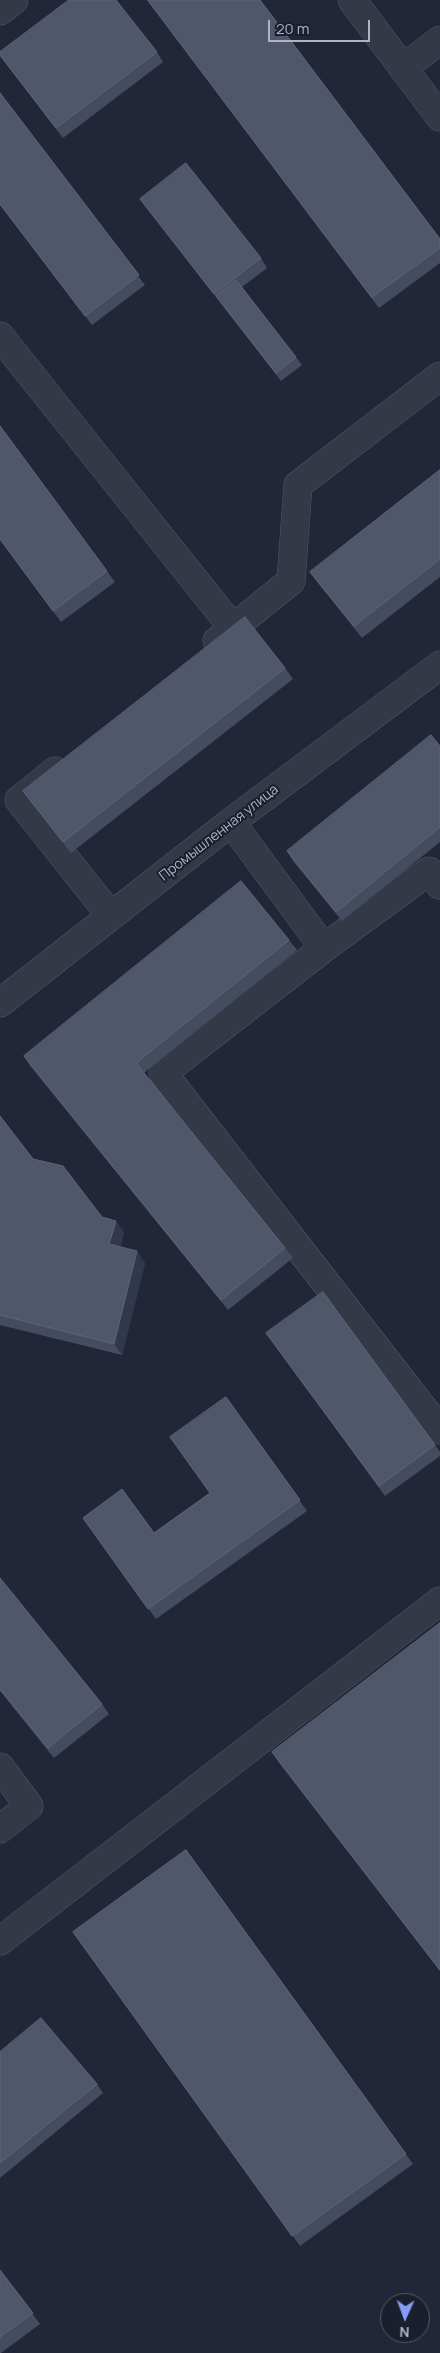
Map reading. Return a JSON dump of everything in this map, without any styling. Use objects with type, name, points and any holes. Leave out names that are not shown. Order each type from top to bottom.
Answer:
[{"type":"street","points":[[0,10],[14,0]]},
{"type":"street","points":[[352,0],[440,118]]},
{"type":"street","points":[[403,68],[440,40]]},
{"type":"street","points":[[0,336],[232,628]]},
{"type":"street","points":[[194,659],[291,581],[298,485],[440,376]]},
{"type":"street","name":"Промышленная улица","points":[[1,1001],[231,822],[440,665]]},
{"type":"street","points":[[73,757],[20,800],[111,916]]},
{"type":"street","points":[[231,822],[324,948]]},
{"type":"street","points":[[440,886],[430,871],[324,948],[164,1073],[440,1430]]},
{"type":"street","points":[[0,1941],[440,1601]]},
{"type":"street","points":[[0,1767],[29,1806],[0,1829]]},
{"type":"building","points":[[69,0],[116,0],[157,52],[56,128],[0,55],[0,52]]},
{"type":"building","points":[[148,0],[260,0],[440,239],[440,248],[372,297]]},
{"type":"building","points":[[0,93],[139,275],[85,316],[0,204]]},
{"type":"building","points":[[186,163],[261,258],[214,294],[140,199]]},
{"type":"building","points":[[236,280],[296,357],[276,373],[216,296]]},
{"type":"building","points":[[0,426],[107,571],[53,611],[0,539]]},
{"type":"building","points":[[440,470],[440,559],[354,626],[310,572]]},
{"type":"building","points":[[245,617],[285,668],[63,842],[23,791]]},
{"type":"building","points":[[431,735],[440,746],[440,827],[336,912],[287,851]]},
{"type":"building","points":[[241,881],[289,940],[136,1063],[285,1248],[221,1300],[24,1056]]},
{"type":"building","points":[[0,1116],[33,1159],[63,1166],[102,1217],[116,1221],[109,1244],[137,1251],[114,1344],[0,1315]]},
{"type":"building","points":[[323,1292],[435,1445],[379,1486],[266,1333]]},
{"type":"building","points":[[226,1397],[300,1500],[148,1609],[83,1518],[122,1489],[154,1533],[210,1493],[170,1437]]},
{"type":"building","points":[[0,1578],[102,1704],[48,1748],[0,1689]]},
{"type":"building","points":[[440,1623],[440,1970],[272,1752]]},
{"type":"building","points":[[186,1850],[406,2154],[292,2236],[73,1932]]},
{"type":"building","points":[[41,2018],[97,2084],[0,2163],[0,2052]]},
{"type":"building","points":[[0,2270],[33,2313],[0,2337]]}]
